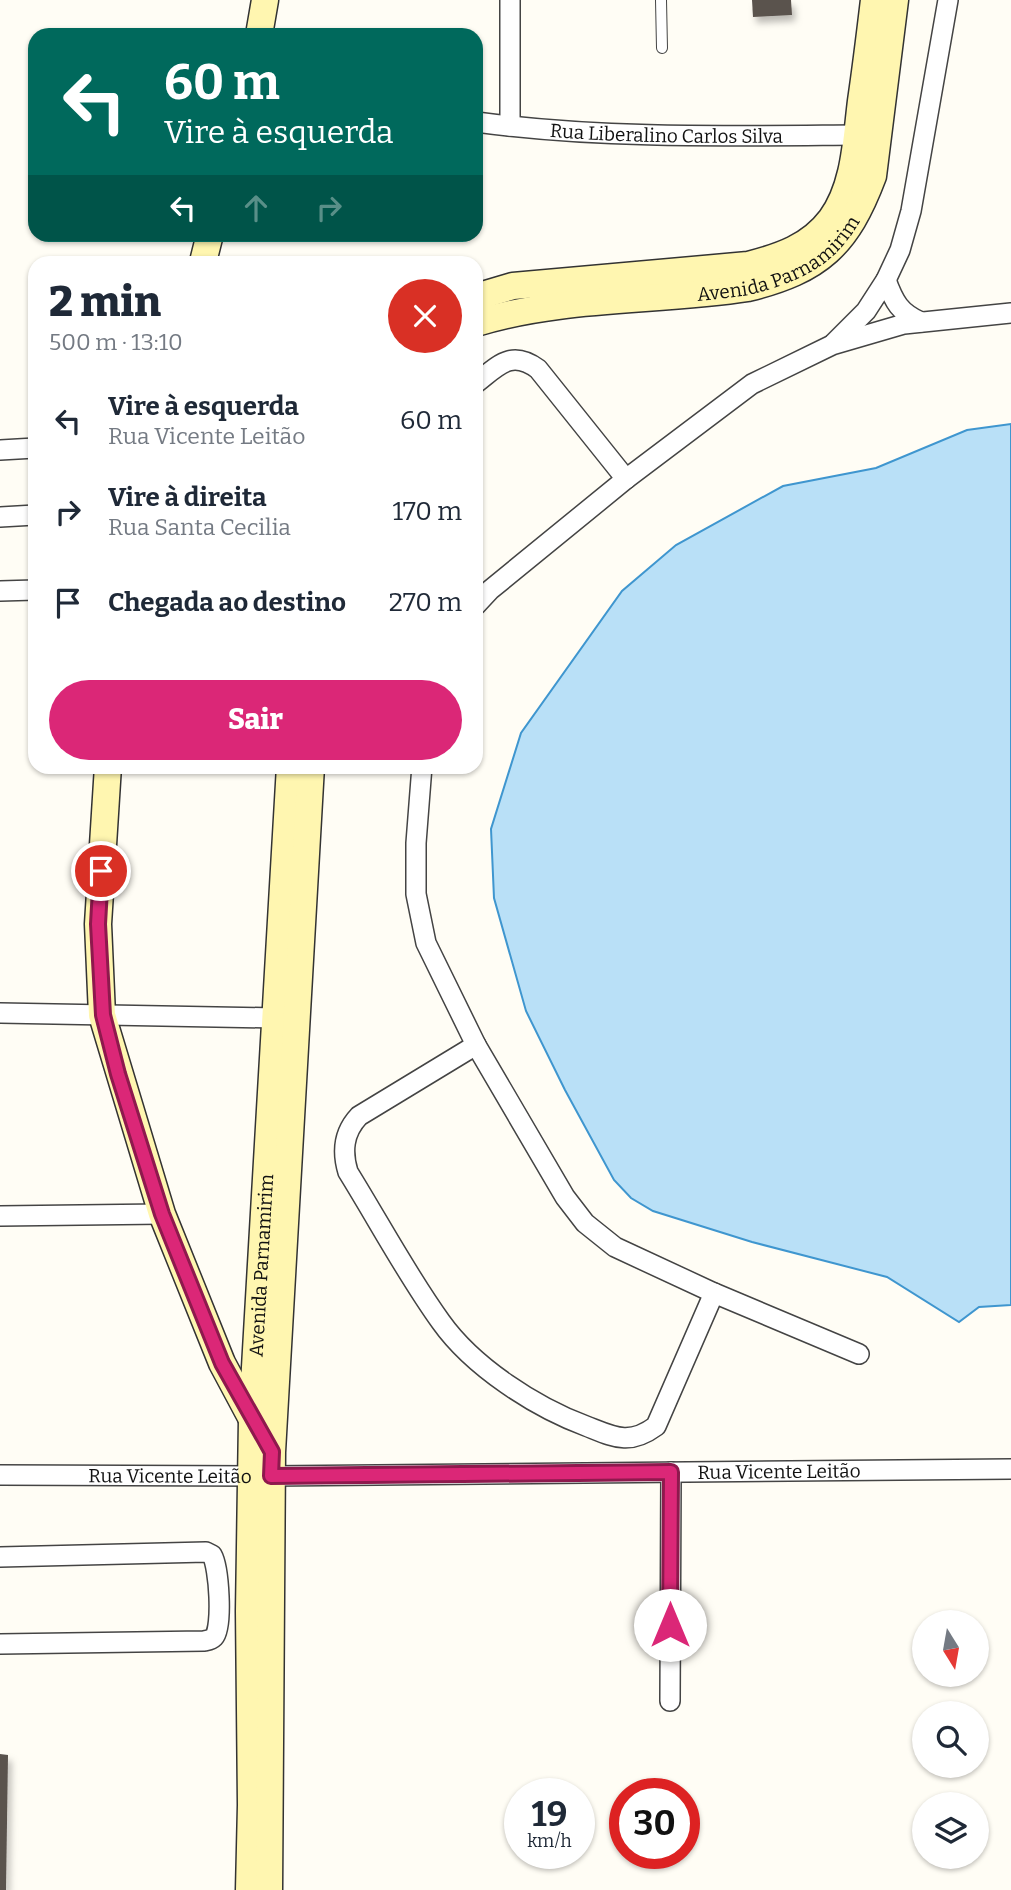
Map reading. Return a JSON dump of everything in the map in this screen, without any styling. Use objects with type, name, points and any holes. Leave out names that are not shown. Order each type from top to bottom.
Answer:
[{"type":"street","points":[[260,28],[265,0]]},
{"type":"street","points":[[510,0],[510,126]]},
{"type":"street","name":"Avenida Parnamirim","points":[[483,321],[748,265],[784,256],[807,242],[830,220],[845,194],[879,17],[895,0]]},
{"type":"street","points":[[832,345],[866,311],[886,280],[900,250],[911,211],[948,0]]},
{"type":"street","name":"Avenida Parnamirim","points":[[483,295],[513,286],[640,287],[723,292],[772,282],[821,259],[851,226],[873,176],[879,17]]},
{"type":"street","name":"Rua Liberalino Carlos Silva","points":[[483,123],[595,132],[702,136],[857,135]]},
{"type":"street","points":[[886,280],[898,308],[921,323]]},
{"type":"street","points":[[483,598],[626,479],[752,384],[832,345],[904,324],[1011,313]]},
{"type":"street","points":[[483,378],[505,361],[528,362],[538,369],[626,479]]},
{"type":"street","points":[[0,450],[28,449]]},
{"type":"street","points":[[0,517],[28,515]]},
{"type":"street","points":[[0,591],[28,590]]},
{"type":"street","points":[[107,774],[98,924],[103,1015],[162,1214],[222,1363],[252,1419],[264,1468]]},
{"type":"street","name":"Avenida Parnamirim","points":[[252,1419],[290,774]]},
{"type":"street","name":"Avenida Parnamirim","points":[[269,1890],[261,1807],[250,1611],[264,1468],[310,774]]},
{"type":"street","points":[[421,774],[416,843],[416,894],[426,943],[475,1045],[565,1198],[585,1223],[615,1247],[714,1293],[859,1354]]},
{"type":"street","points":[[0,1013],[275,1018]]},
{"type":"street","points":[[475,1045],[359,1116],[345,1139],[344,1156],[348,1172],[442,1324],[505,1384],[575,1422],[616,1437],[631,1438],[645,1434],[656,1426],[714,1293]]},
{"type":"street","points":[[0,1216],[162,1214]]},
{"type":"street","name":"Avenida Parnamirim","points":[[249,1890],[261,1807],[264,1468]]},
{"type":"street","name":"Rua Vicente Leitão","points":[[0,1475],[264,1468],[671,1472],[1011,1469]]},
{"type":"street","points":[[670,1701],[671,1472]]},
{"type":"street","points":[[0,1557],[206,1552],[212,1555],[217,1566],[219,1611],[217,1632],[211,1640],[0,1643]]},
{"type":"street","points":[[219,1611],[250,1611]]},
{"type":"lane","points":[[661,0],[662,48]]},
{"type":"water","points":[[1011,424],[1011,1305],[979,1307],[959,1322],[887,1277],[752,1242],[653,1211],[631,1198],[614,1180],[526,1011],[494,898],[491,829],[521,733],[622,591],[676,545],[783,486],[876,468],[967,430]]},
{"type":"building","points":[[752,0],[791,0],[792,15],[753,17]]},
{"type":"building","points":[[0,1754],[8,1755],[6,1890],[0,1890]]},
{"type":"route","points":[[101,871],[98,924],[103,1015],[118,1074],[162,1214],[222,1363],[272,1452],[271,1476],[671,1472],[670,1625]]}]
